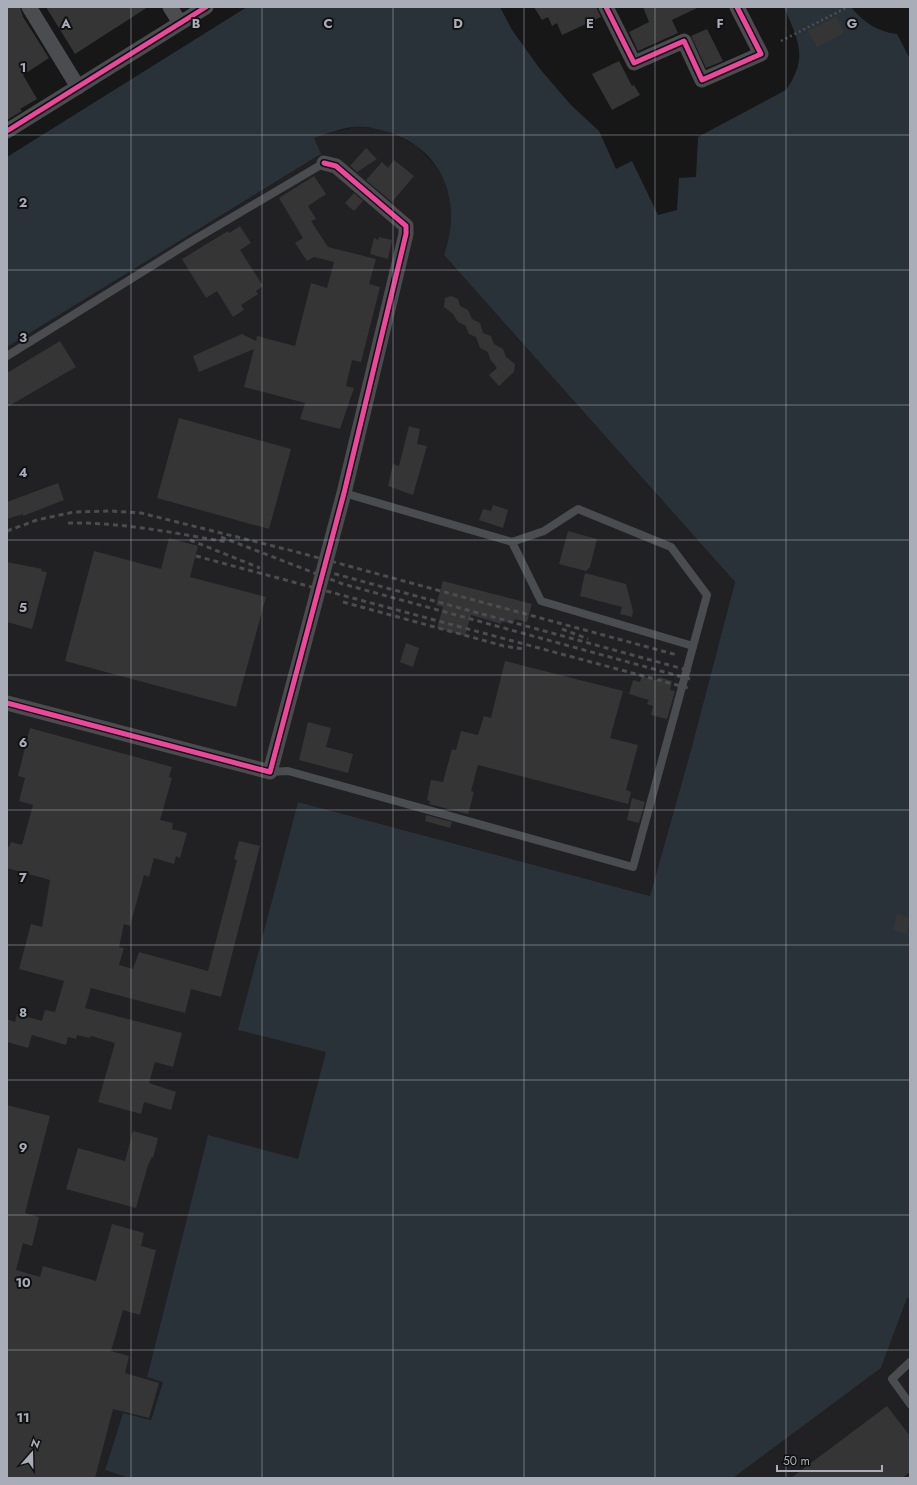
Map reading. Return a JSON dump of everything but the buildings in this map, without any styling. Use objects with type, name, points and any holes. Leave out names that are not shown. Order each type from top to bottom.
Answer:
[{"type":"street","points":[[29,7],[78,87]]},
{"type":"street","points":[[170,7],[180,23]]},
{"type":"street","points":[[7,131],[206,7]]},
{"type":"street","points":[[606,7],[634,62],[684,41],[702,80],[761,54],[738,7]]},
{"type":"street","points":[[7,703],[270,772],[344,493],[406,234],[406,226],[336,166],[324,163]]},
{"type":"lane","points":[[7,356],[192,241],[324,163]]},
{"type":"lane","points":[[270,772],[288,771],[633,868],[707,595],[671,547],[578,509],[544,531],[512,542],[344,493]]},
{"type":"lane","points":[[512,542],[541,601],[693,646]]},
{"type":"lane","points":[[910,1362],[892,1379],[910,1404]]},
{"type":"path","points":[[781,41],[848,7]]},
{"type":"shaded area","points":[[247,7],[500,7],[512,30],[540,69],[571,105],[599,131],[616,169],[632,161],[658,215],[677,210],[679,178],[696,177],[698,137],[786,90],[797,68],[799,48],[797,39],[784,7],[851,7],[866,22],[877,29],[897,34],[910,59],[910,1299],[907,1298],[881,1368],[733,1478],[129,1478],[105,1470],[123,1413],[151,1420],[163,1382],[147,1377],[208,1135],[298,1159],[326,1052],[238,1030],[298,802],[650,896],[691,750],[735,582],[444,255],[449,236],[451,218],[450,200],[445,183],[437,168],[426,154],[412,143],[394,134],[370,128],[355,127],[339,130],[314,138],[321,154],[7,347],[7,157]]},
{"type":"shaded area","points":[[356,127],[378,128],[400,137],[418,147],[432,162],[444,177],[450,197],[452,217],[450,240],[444,255],[735,582],[691,750],[650,896],[298,802],[239,1030],[327,1052],[298,1160],[208,1136],[147,1377],[163,1381],[151,1420],[123,1413],[105,1470],[129,1478],[7,1478],[7,347],[320,155],[314,138]]},
{"type":"shaded area","points":[[907,1298],[910,1299],[910,1478],[733,1478],[881,1368]]},
{"type":"railway","points":[[7,531],[37,520],[74,512],[111,511],[141,513],[293,551],[677,655]]},
{"type":"railway","points":[[68,523],[128,526],[227,542]]},
{"type":"railway","points":[[221,537],[343,584],[690,679]]},
{"type":"railway","points":[[190,540],[260,568]]},
{"type":"railway","points":[[196,556],[688,688]]},
{"type":"railway","points":[[317,569],[691,671]]},
{"type":"railway","points":[[343,602],[504,646],[523,649]]},
{"type":"railway","points":[[562,629],[588,639]]},
{"type":"cycle path","points":[[7,131],[206,7]]},
{"type":"cycle path","points":[[606,7],[634,63],[684,41],[702,80],[761,54],[737,7]]},
{"type":"cycle path","points":[[7,703],[270,772],[344,493],[406,234],[406,226],[336,166],[324,163]]}]
